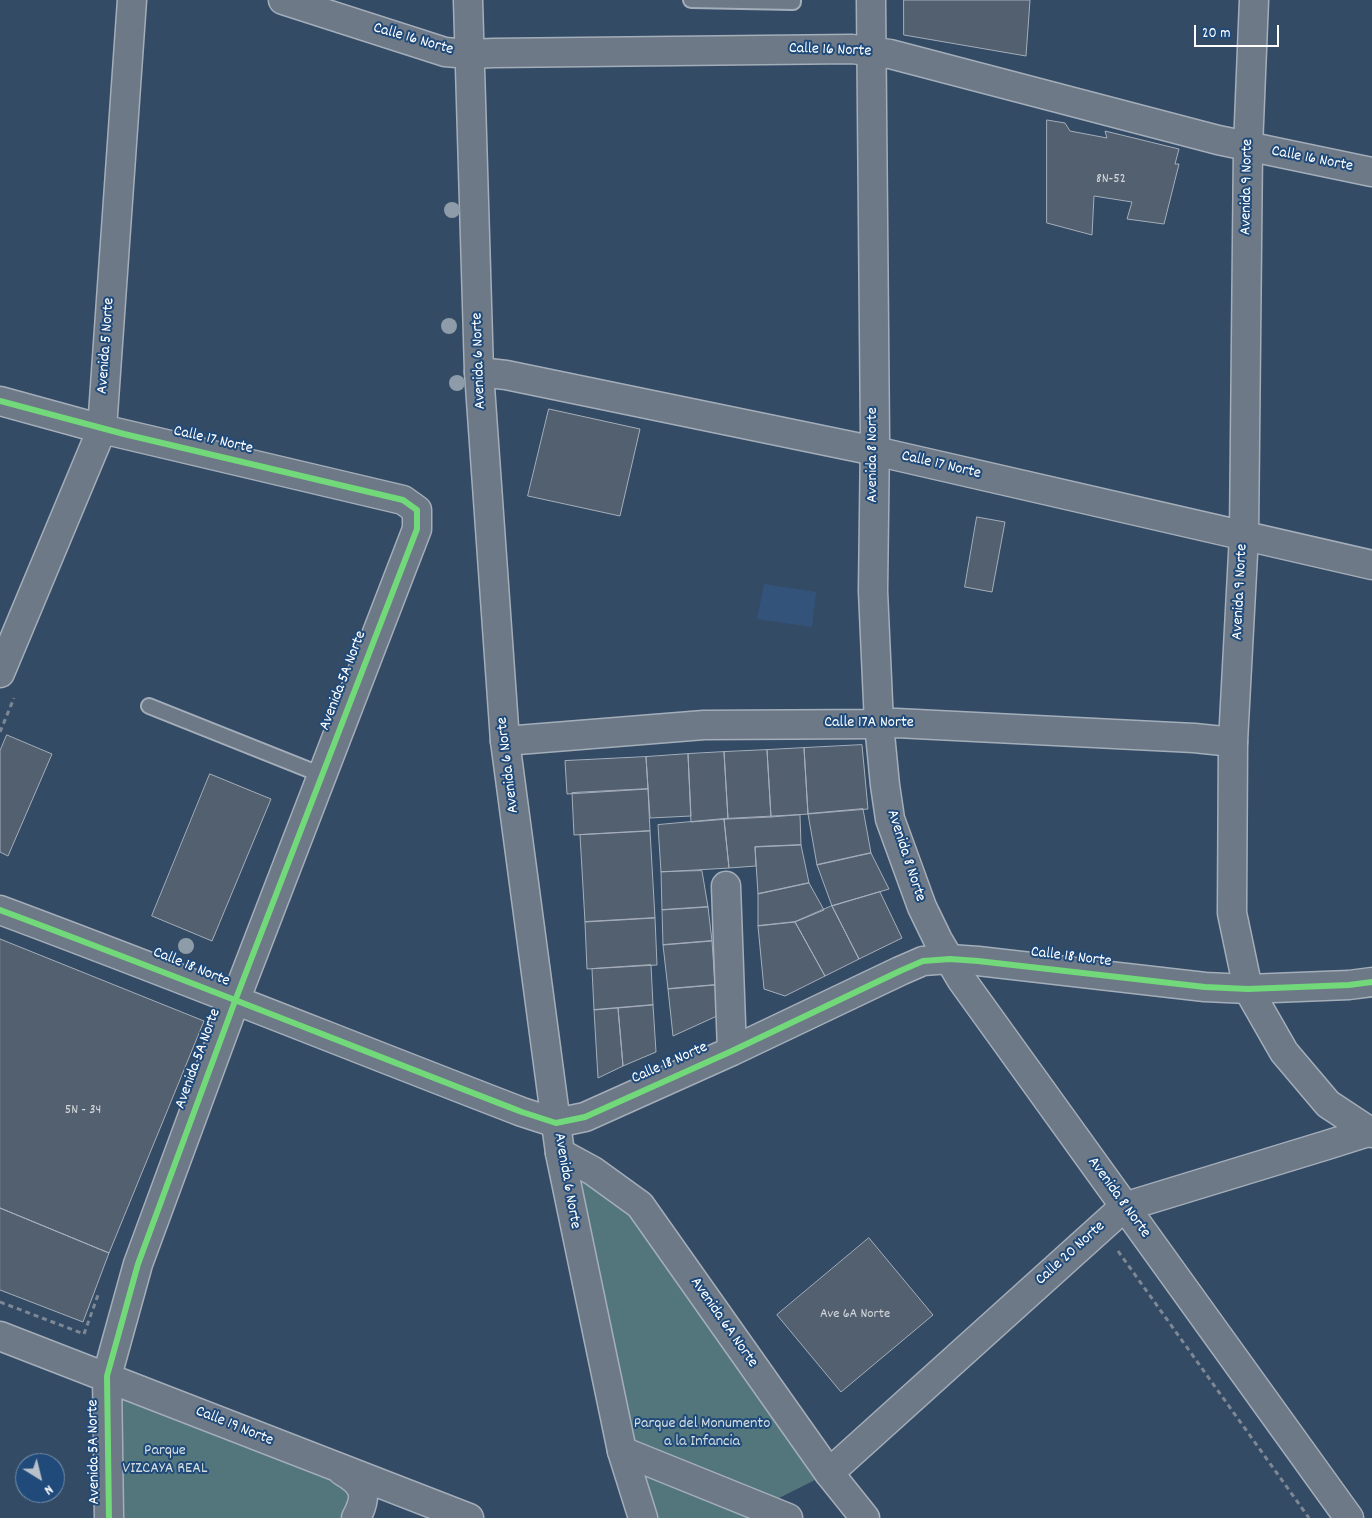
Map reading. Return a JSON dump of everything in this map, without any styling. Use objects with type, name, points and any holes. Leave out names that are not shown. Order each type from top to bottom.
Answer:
[{"type":"street","name":"Avenida 5 Norte","points":[[0,673],[102,429],[132,0]]},
{"type":"street","name":"Calle 16 Norte","points":[[282,0],[445,52],[469,54],[870,50],[1248,147],[1372,172]]},
{"type":"street","name":"Avenida 6 Norte","points":[[468,0],[479,372],[505,741],[560,1153],[622,1451],[643,1518]]},
{"type":"street","name":"Avenida 8 Norte","points":[[871,0],[875,451],[873,591],[879,724],[890,819],[922,907],[938,940],[961,979],[1349,1518]]},
{"type":"street","name":"Avenida 9 Norte","points":[[1254,0],[1248,147],[1244,535],[1233,742],[1232,913],[1248,989],[1284,1052],[1328,1104],[1370,1132]]},
{"type":"street","name":"Calle 17 Norte","points":[[479,372],[506,375],[875,451],[1372,565]]},
{"type":"street","name":"Calle 17 Norte","points":[[0,401],[102,429],[403,500],[417,510]]},
{"type":"street","name":"Avenida 5A Norte","points":[[109,1518],[107,1376],[138,1264],[235,1001],[417,529],[417,510]]},
{"type":"street","name":"Calle 17A Norte","points":[[505,741],[704,725],[896,723],[1194,738],[1233,742]]},
{"type":"street","points":[[726,886],[732,1051]]},
{"type":"street","name":"Calle 18 Norte","points":[[0,910],[124,956],[235,1001],[556,1124],[585,1117],[732,1051],[923,961],[950,959],[978,961],[1205,987],[1248,989],[1349,985],[1372,982]]},
{"type":"street","name":"Calle 20 Norte","points":[[830,1473],[1124,1207],[1370,1132]]},
{"type":"street","name":"Avenida 6A Norte","points":[[560,1153],[593,1171],[640,1205],[864,1518]]},
{"type":"street","name":"Calle 19 Norte","points":[[0,1336],[469,1518]]},
{"type":"street","points":[[622,1451],[788,1518]]},
{"type":"street","points":[[334,1467],[356,1479],[364,1493],[362,1507],[356,1518]]},
{"type":"lane","points":[[691,0],[793,2],[793,0]]},
{"type":"lane","points":[[149,706],[322,775]]},
{"type":"path","points":[[0,1302],[84,1334],[100,1289]]},
{"type":"shaded area","points":[[764,584],[816,592],[812,627],[757,619]]},
{"type":"green space","name":"Parque del Monumento a la Infancia","points":[[560,1153],[640,1205],[829,1473],[761,1507],[788,1518],[643,1518]]},
{"type":"green space","name":"Parque VIZCAYA REAL","points":[[107,1376],[356,1479],[356,1518],[109,1518]]},
{"type":"building","points":[[904,0],[1030,0],[1026,56],[904,35]]},
{"type":"building","points":[[1047,120],[1065,123],[1070,131],[1107,138],[1105,131],[1179,149],[1175,164],[1179,164],[1164,224],[1127,219],[1132,202],[1094,196],[1092,235],[1047,223]]},
{"type":"building","points":[[549,409],[640,429],[620,516],[528,496]]},
{"type":"building","points":[[977,517],[1005,522],[992,592],[965,587]]},
{"type":"building","points":[[7,735],[52,754],[8,856],[0,852],[0,751]]},
{"type":"building","points":[[862,745],[868,809],[808,814],[804,748]]},
{"type":"building","points":[[804,748],[808,814],[771,817],[767,750]]},
{"type":"building","points":[[767,750],[771,817],[728,819],[724,752]]},
{"type":"building","points":[[724,752],[728,819],[691,822],[688,754]]},
{"type":"building","points":[[688,754],[691,816],[650,818],[646,757]]},
{"type":"building","points":[[646,757],[648,789],[567,794],[565,761]]},
{"type":"building","points":[[210,774],[271,799],[212,941],[152,916]]},
{"type":"building","points":[[648,789],[650,831],[574,835],[572,793]]},
{"type":"building","points":[[863,809],[871,853],[817,865],[808,814]]},
{"type":"building","points":[[800,815],[801,845],[755,847],[756,866],[729,868],[724,819]]},
{"type":"building","points":[[724,819],[729,868],[661,872],[658,825]]},
{"type":"building","points":[[650,831],[655,918],[585,922],[580,835]]},
{"type":"building","points":[[801,845],[809,883],[758,894],[755,847]]},
{"type":"building","points":[[871,853],[889,889],[832,906],[817,865]]},
{"type":"building","points":[[702,871],[708,907],[662,910],[661,872]]},
{"type":"building","points":[[809,883],[824,910],[795,922],[758,926],[758,894]]},
{"type":"building","points":[[880,892],[902,938],[859,959],[832,906]]},
{"type":"building","points":[[832,906],[859,959],[825,976],[795,922]]},
{"type":"building","points":[[708,907],[712,941],[663,945],[662,910]]},
{"type":"building","points":[[655,918],[657,965],[587,969],[585,922]]},
{"type":"building","points":[[795,922],[825,976],[785,996],[764,989],[758,926]]},
{"type":"building","points":[[0,939],[204,1021],[109,1253],[0,1208]]},
{"type":"building","points":[[712,941],[715,985],[668,989],[663,945]]},
{"type":"building","points":[[651,965],[653,1005],[594,1010],[592,969]]},
{"type":"building","points":[[715,985],[717,1016],[673,1036],[668,989]]},
{"type":"building","points":[[653,1005],[656,1052],[623,1066],[618,1008]]},
{"type":"building","points":[[618,1008],[623,1066],[598,1078],[594,1010]]},
{"type":"building","points":[[0,1208],[109,1253],[83,1322],[0,1290]]},
{"type":"building","points":[[869,1238],[933,1315],[841,1392],[777,1315]]},
{"type":"cycle path","points":[[0,401],[124,434],[403,500],[417,510],[417,529],[235,1001],[138,1264],[107,1376],[109,1518]]},
{"type":"cycle path","points":[[0,910],[522,1112],[556,1123],[585,1117],[732,1051],[923,961],[950,959],[978,961],[1205,987],[1248,989],[1349,985],[1372,982]]}]
